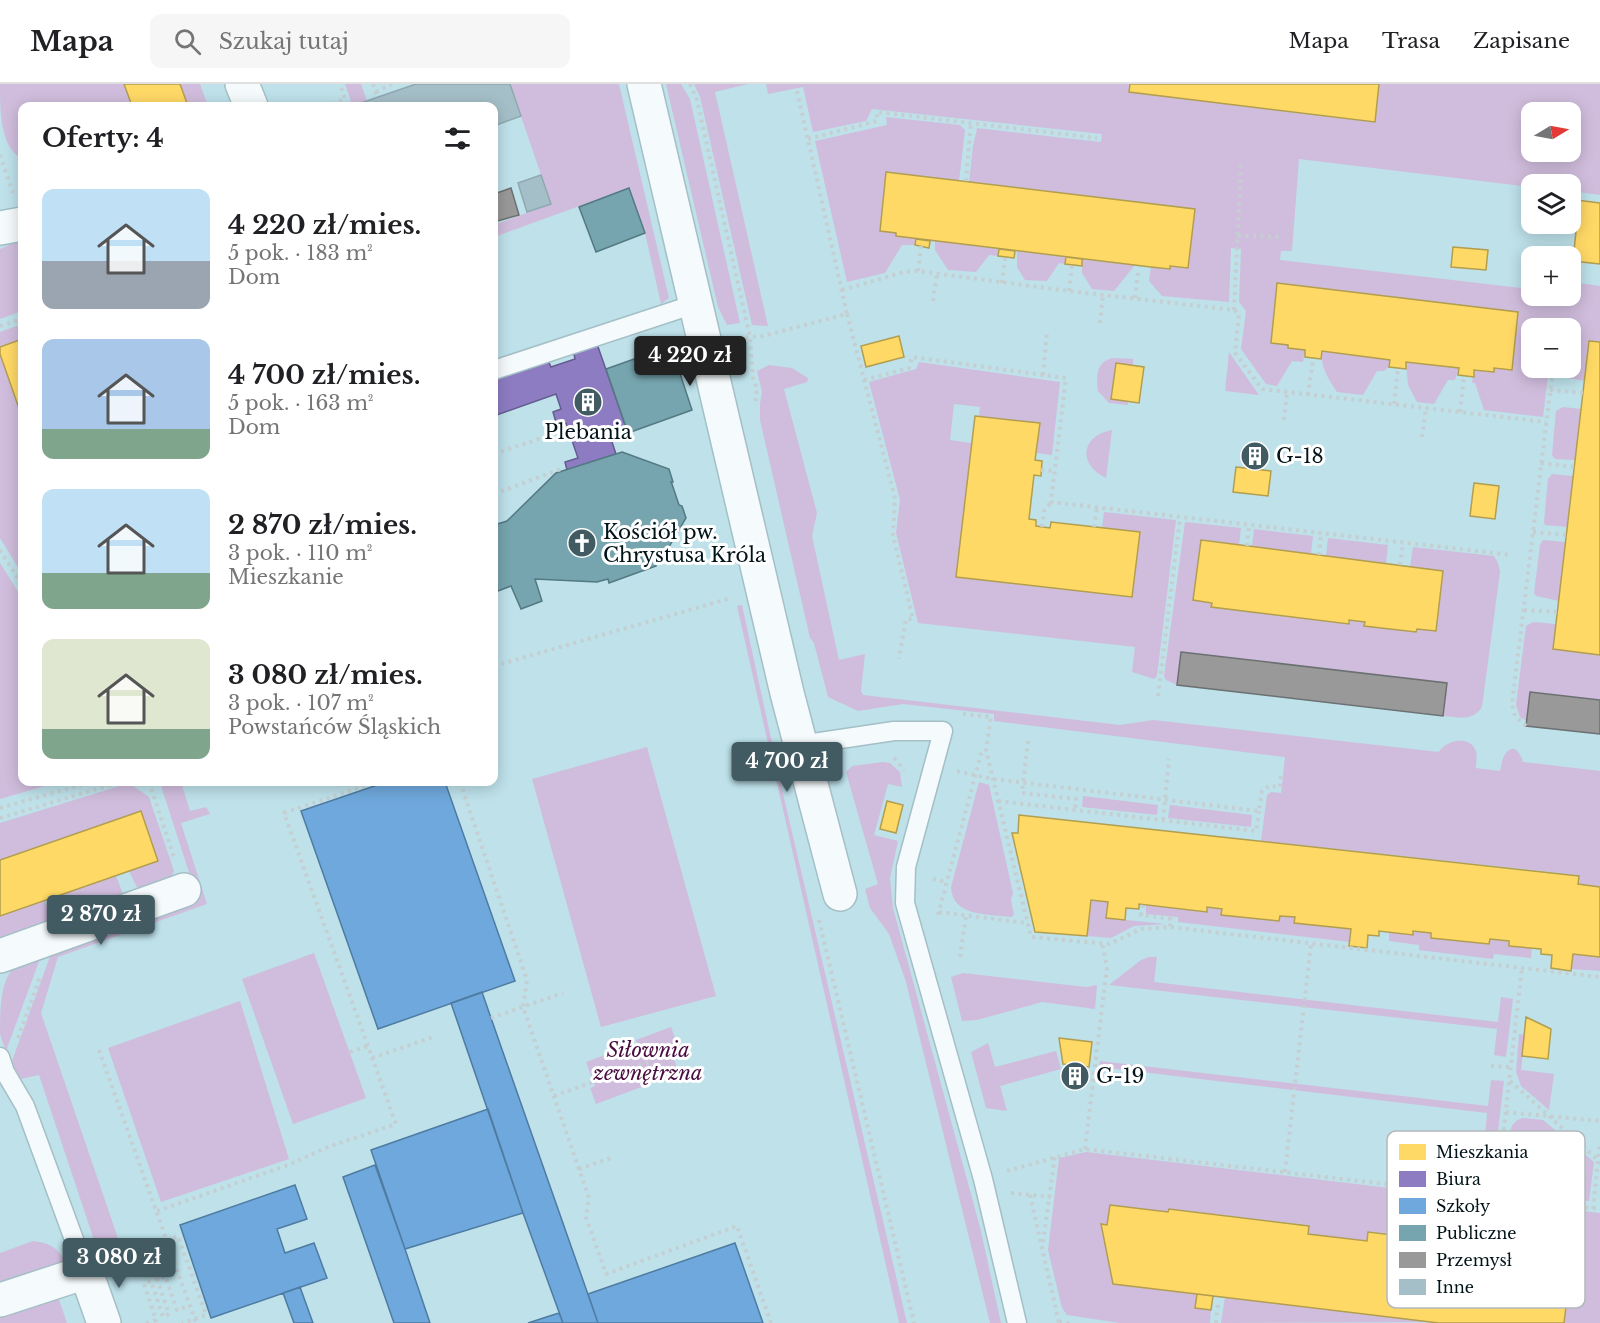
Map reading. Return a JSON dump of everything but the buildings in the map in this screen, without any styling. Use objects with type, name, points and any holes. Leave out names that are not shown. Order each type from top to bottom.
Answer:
[{"type":"street","points":[[243,84],[250,102]]},
{"type":"street","points":[[644,84],[800,745],[829,905]]},
{"type":"street","points":[[0,956],[184,890]]},
{"type":"street","points":[[0,1300],[86,1272],[104,1323]]},
{"type":"lane","points":[[498,369],[695,304]]},
{"type":"lane","points":[[800,745],[894,731],[943,731],[906,867],[904,888],[906,908],[990,1176],[1017,1323]]},
{"type":"lane","points":[[2,1064],[25,1106],[86,1272]]},
{"type":"path","points":[[336,102],[345,99],[340,84]]},
{"type":"path","points":[[373,84],[378,98]]},
{"type":"path","points":[[376,92],[392,84]]},
{"type":"path","points":[[690,84],[696,100],[750,336],[753,378],[757,389],[754,412]]},
{"type":"path","points":[[797,91],[847,314],[895,498],[893,536],[913,619],[906,619],[899,659]]},
{"type":"path","points":[[808,139],[877,121],[877,112],[1097,138]]},
{"type":"path","points":[[966,182],[971,123]]},
{"type":"path","points":[[0,155],[12,217]]},
{"type":"path","points":[[1234,309],[1241,165]]},
{"type":"path","points":[[1238,236],[1282,237]]},
{"type":"path","points":[[918,271],[921,246]]},
{"type":"path","points":[[1002,283],[1005,257]]},
{"type":"path","points":[[1069,291],[1072,264]]},
{"type":"path","points":[[842,291],[904,272],[918,271],[1002,283],[1234,309],[1239,314],[1235,353],[1262,389],[1546,422]]},
{"type":"path","points":[[1135,298],[1138,273]]},
{"type":"path","points":[[933,301],[937,274]]},
{"type":"path","points":[[1100,323],[1103,294]]},
{"type":"path","points":[[827,319],[847,314]]},
{"type":"path","points":[[0,326],[18,320]]},
{"type":"path","points":[[1043,375],[1047,333]]},
{"type":"path","points":[[864,380],[909,368],[912,357],[1066,378],[1051,502],[1044,511],[1042,527]]},
{"type":"path","points":[[1308,395],[1313,358]]},
{"type":"path","points":[[1394,404],[1398,368]]},
{"type":"path","points":[[1460,412],[1464,376]]},
{"type":"path","points":[[1526,726],[1515,716],[1512,704],[1552,378]]},
{"type":"path","points":[[1550,390],[1583,393]]},
{"type":"path","points":[[1284,420],[1287,392]]},
{"type":"path","points":[[1422,437],[1426,408]]},
{"type":"path","points":[[498,453],[568,429]]},
{"type":"path","points":[[1541,463],[1574,467]]},
{"type":"path","points":[[498,493],[561,469]]},
{"type":"path","points":[[1041,470],[1055,471]]},
{"type":"path","points":[[1051,502],[1512,555]]},
{"type":"path","points":[[1094,527],[1097,508]]},
{"type":"path","points":[[1158,696],[1180,518]]},
{"type":"path","points":[[1247,546],[1249,526]]},
{"type":"path","points":[[1533,532],[1566,535]]},
{"type":"path","points":[[1319,555],[1322,534]]},
{"type":"path","points":[[1400,565],[1403,543]]},
{"type":"path","points":[[0,550],[18,579]]},
{"type":"path","points":[[498,665],[764,590]]},
{"type":"path","points":[[1524,610],[1557,612]]},
{"type":"path","points":[[1021,803],[1028,741]]},
{"type":"path","points":[[936,922],[981,754],[986,750]]},
{"type":"path","points":[[1163,820],[1170,759]]},
{"type":"path","points":[[933,765],[976,776],[1023,783],[1259,811]]},
{"type":"path","points":[[998,801],[1256,831],[1262,791],[1269,786],[1280,787],[1281,774]]},
{"type":"path","points":[[0,808],[78,786]]},
{"type":"path","points":[[0,818],[108,786]]},
{"type":"path","points":[[150,786],[184,890]]},
{"type":"path","points":[[157,1211],[396,1124],[284,813],[364,786]]},
{"type":"path","points":[[461,786],[527,980],[523,1007],[589,1198],[586,1217],[606,1274],[737,1226],[771,1323]]},
{"type":"path","points":[[996,790],[1031,937],[1109,944],[1141,929],[1170,927],[1600,977]]},
{"type":"path","points":[[1022,793],[1076,800],[1076,810]]},
{"type":"path","points":[[829,905],[914,1323]]},
{"type":"path","points":[[1143,905],[1141,915],[1171,919],[1170,927]]},
{"type":"path","points":[[906,908],[1027,923]]},
{"type":"path","points":[[960,957],[966,916]]},
{"type":"path","points":[[2,1064],[55,936]]},
{"type":"path","points":[[1085,1149],[1107,967],[1102,943]]},
{"type":"path","points":[[1285,1172],[1311,944]]},
{"type":"path","points":[[1504,1131],[1522,968]]},
{"type":"path","points":[[491,1018],[563,993]]},
{"type":"path","points":[[372,1058],[433,1037]]},
{"type":"path","points":[[350,1052],[368,1046]]},
{"type":"path","points":[[99,1050],[195,1321]]},
{"type":"path","points":[[554,1096],[648,1062]]},
{"type":"path","points":[[1491,1066],[1510,1067]]},
{"type":"path","points":[[1509,1081],[1566,1131]]},
{"type":"path","points":[[1506,1112],[1600,1120]]},
{"type":"path","points":[[1593,1209],[1600,1143]]},
{"type":"path","points":[[1585,1148],[1599,1161]]},
{"type":"path","points":[[1050,1197],[1002,1192],[990,1176],[1085,1149],[1387,1184]]},
{"type":"path","points":[[1042,1245],[1055,1156]]},
{"type":"path","points":[[579,1169],[614,1157]]},
{"type":"path","points":[[1030,1195],[1059,1322],[1071,1323]]},
{"type":"path","points":[[1585,1208],[1600,1209]]},
{"type":"path","points":[[129,1253],[178,1236],[206,1315],[195,1321],[182,1323]]},
{"type":"path","points":[[146,1323],[156,1320],[144,1284],[151,1281],[164,1317],[169,1314],[157,1279],[165,1276],[177,1310],[189,1306]]},
{"type":"path","points":[[1215,1323],[1218,1304]]},
{"type":"green space","points":[[0,84],[124,84],[131,102],[18,102],[18,156],[8,144],[1,115]]},
{"type":"green space","points":[[180,84],[200,84],[207,102],[187,102]]},
{"type":"green space","points":[[345,84],[361,84],[367,101],[348,102],[351,101]]},
{"type":"green space","points":[[510,84],[619,84],[669,298],[661,304],[645,233],[629,188],[498,236],[498,224],[551,204]]},
{"type":"green space","points":[[666,84],[681,84],[690,99],[740,323],[727,325],[718,307]]},
{"type":"green space","points":[[694,84],[748,84],[715,92],[768,326],[752,325],[700,97]]},
{"type":"green space","points":[[766,84],[1130,84],[1129,92],[1374,122],[1379,84],[1600,84],[1600,195],[1581,192],[1581,174],[1521,174],[1521,186],[1299,159],[1292,251],[1281,251],[1280,260],[1521,288],[1521,306],[1581,306],[1581,283],[1600,286],[1600,342],[1589,341],[1585,381],[1567,378],[1581,378],[1581,318],[1521,318],[1521,378],[1548,378],[1543,417],[1484,410],[1475,383],[1472,383],[1474,370],[1494,371],[1494,368],[1512,370],[1518,312],[1278,283],[1271,342],[1288,345],[1288,348],[1305,350],[1303,362],[1292,361],[1277,386],[1266,384],[1241,349],[1246,311],[1239,302],[1241,249],[1231,248],[1229,302],[1162,296],[1149,281],[1151,267],[1188,268],[1195,209],[969,182],[977,128],[1101,142],[1102,134],[872,109],[866,121],[813,132],[803,87],[768,94]]},
{"type":"green space","points":[[886,117],[960,125],[965,130],[959,181],[886,172],[880,231],[916,239],[915,245],[902,245],[885,273],[847,282],[815,141],[887,125]]},
{"type":"green space","points":[[18,241],[18,312],[0,319],[0,249]]},
{"type":"green space","points":[[935,241],[999,249],[998,256],[989,255],[976,272],[948,270],[935,250]]},
{"type":"green space","points":[[1017,251],[1066,257],[1065,264],[1059,263],[1047,281],[1025,280],[1017,267]]},
{"type":"green space","points":[[1082,259],[1135,265],[1114,291],[1092,289],[1082,273]]},
{"type":"green space","points":[[18,325],[18,340],[0,347],[0,332]]},
{"type":"green space","points":[[1322,351],[1390,360],[1389,367],[1384,371],[1377,371],[1363,395],[1337,392],[1324,368]]},
{"type":"green space","points":[[1229,352],[1259,395],[1225,391]]},
{"type":"green space","points":[[0,354],[18,406],[18,567],[0,538]]},
{"type":"green space","points":[[1112,358],[1133,359],[1133,366],[1116,364],[1111,398],[1128,402],[1128,405],[1109,403],[1098,391],[1098,371],[1103,363]]},
{"type":"green space","points":[[919,362],[1060,382],[1052,455],[1036,453],[1039,423],[979,416],[980,407],[954,404],[950,440],[972,443],[956,576],[1132,597],[1140,533],[1102,528],[1104,512],[1176,520],[1157,676],[1154,679],[1132,672],[1135,647],[918,623],[896,533],[900,500],[869,382],[916,369]]},
{"type":"green space","points":[[1406,362],[1459,368],[1455,380],[1448,380],[1434,404],[1417,402],[1408,385]]},
{"type":"green space","points":[[769,365],[792,368],[808,378],[807,382],[784,389],[817,513],[812,536],[839,660],[865,654],[861,691],[863,695],[1120,725],[1153,720],[1439,752],[1446,745],[1462,741],[1472,745],[1475,749],[1476,768],[1500,771],[1505,754],[1515,749],[1523,762],[1600,771],[1600,887],[1578,884],[1579,875],[1261,841],[1267,795],[1271,792],[1281,793],[1285,757],[994,721],[994,714],[903,704],[858,711],[828,697],[814,643],[810,638],[760,420],[762,392],[757,371]]},
{"type":"green space","points":[[1563,407],[1581,409],[1575,460],[1555,459],[1552,455],[1556,411]]},
{"type":"green space","points":[[1112,430],[1106,478],[1091,466],[1086,451],[1094,438]]},
{"type":"green space","points":[[1552,474],[1573,476],[1567,527],[1545,525],[1544,522],[1548,479]]},
{"type":"green space","points":[[1185,522],[1241,528],[1239,545],[1201,540],[1193,600],[1212,603],[1211,607],[1348,624],[1349,620],[1365,622],[1365,626],[1416,632],[1417,629],[1436,631],[1443,571],[1410,567],[1413,547],[1494,556],[1500,572],[1482,707],[1469,717],[1443,716],[1447,683],[1177,685],[1166,680],[1164,676]]},
{"type":"green space","points":[[1254,529],[1313,536],[1311,554],[1252,546]]},
{"type":"green space","points":[[1328,538],[1388,545],[1386,563],[1326,556]]},
{"type":"green space","points":[[1543,540],[1565,542],[1559,601],[1536,596],[1534,593],[1540,545]]},
{"type":"green space","points":[[0,563],[18,592],[18,786],[45,786],[0,799]]},
{"type":"green space","points":[[742,605],[784,798],[907,1323],[899,1323],[737,606]]},
{"type":"green space","points":[[1533,622],[1556,624],[1553,649],[1600,655],[1600,700],[1531,692],[1527,721],[1520,717],[1516,705],[1526,626]]},
{"type":"green space","points":[[647,747],[716,996],[601,1027],[532,779]]},
{"type":"green space","points":[[890,763],[900,772],[902,787],[888,784],[874,835],[898,841],[890,878],[893,908],[981,1231],[1001,1323],[990,1323],[906,982],[889,934],[870,908],[865,889],[878,884],[846,772],[852,766]]},
{"type":"green space","points":[[979,782],[989,785],[1013,893],[1011,900],[1014,915],[1011,917],[973,912],[958,904],[953,897],[951,887]]},
{"type":"green space","points":[[119,786],[133,786],[149,797],[174,871],[165,889],[141,896],[129,871],[158,861],[141,811],[0,860],[0,823]]},
{"type":"green space","points":[[162,786],[182,786],[190,811],[206,807],[210,814],[181,823],[207,904],[58,957],[41,1013],[120,1244],[98,1252],[39,1075],[21,1079],[14,1078],[12,1061],[52,951],[197,897]]},
{"type":"green space","points":[[1083,796],[1158,805],[1157,815],[1082,807]]},
{"type":"green space","points":[[1170,805],[1252,815],[1251,827],[1168,818]]},
{"type":"green space","points":[[116,876],[125,899],[67,920],[58,895]]},
{"type":"green space","points":[[45,900],[53,925],[0,943],[0,916]]},
{"type":"green space","points":[[1091,900],[1108,902],[1107,918],[1165,924],[1134,926],[1111,938],[1087,936]]},
{"type":"green space","points":[[1146,905],[1206,912],[1207,907],[1279,921],[1280,916],[1295,917],[1294,923],[1351,929],[1350,942],[1178,922],[1178,917],[1146,914]]},
{"type":"green space","points":[[1413,931],[1431,933],[1431,938],[1488,944],[1490,939],[1509,941],[1532,948],[1531,958],[1494,954],[1493,959],[1419,950],[1419,945],[1389,941],[1389,932],[1412,935]]},
{"type":"green space","points":[[314,953],[366,1098],[293,1124],[242,979]]},
{"type":"green space","points":[[1573,954],[1600,957],[1600,971],[1571,969]]},
{"type":"green space","points":[[41,956],[6,1051],[0,1035],[0,1025],[6,979],[15,967]]},
{"type":"green space","points":[[1157,957],[1154,982],[1498,1022],[1501,997],[1513,999],[1506,1057],[1494,1055],[1497,1029],[1109,985],[1141,960]]},
{"type":"green space","points":[[963,973],[1086,987],[1097,985],[1095,1009],[1042,1002],[977,1020],[962,1021],[951,977]]},
{"type":"green space","points":[[240,1001],[289,1159],[161,1202],[108,1048]]},
{"type":"green space","name":"Siłownia zewnętrzna","points":[[671,1027],[679,1048],[671,1052],[679,1073],[596,1104],[590,1088],[595,1086],[586,1062],[637,1043],[636,1040]]},
{"type":"green space","points":[[1519,1034],[1525,1035],[1521,1070],[1554,1074],[1549,1110],[1521,1086],[1516,1072]]},
{"type":"green space","points":[[988,1043],[995,1067],[1056,1051],[1061,1069],[1000,1086],[1007,1111],[986,1108],[971,1052]]},
{"type":"green space","points":[[1100,1061],[1488,1106],[1491,1080],[1504,1081],[1498,1131],[1486,1131],[1487,1113],[1099,1067]]},
{"type":"green space","points":[[1523,1118],[1543,1120],[1556,1131],[1510,1131],[1518,1120]]},
{"type":"green space","points":[[1086,1152],[1387,1188],[1387,1235],[1368,1232],[1367,1241],[1308,1234],[1309,1225],[1169,1209],[1168,1212],[1111,1205],[1197,1294],[1195,1308],[1211,1310],[1210,1323],[1120,1323],[1067,1315],[1062,1308],[1048,1250],[1059,1158]]},
{"type":"green space","points":[[1585,1154],[1594,1162],[1589,1201],[1585,1201]]},
{"type":"green space","points":[[1585,1211],[1600,1213],[1600,1323],[1564,1323],[1566,1308],[1585,1308]]},
{"type":"green space","points":[[33,1241],[55,1248],[68,1266],[0,1288],[0,1253]]},
{"type":"green space","points":[[56,1291],[67,1323],[0,1323],[0,1310]]},
{"type":"green space","points":[[1225,1297],[1434,1322],[1221,1323]]},
{"type":"place","name":"Plebania","points":[[588,402]]},
{"type":"place","name":"G-18","points":[[1255,456]]},
{"type":"place","name":"Kościół pw. Chrystusa Króla","points":[[582,543]]},
{"type":"place","name":"G-19","points":[[1075,1076]]}]
